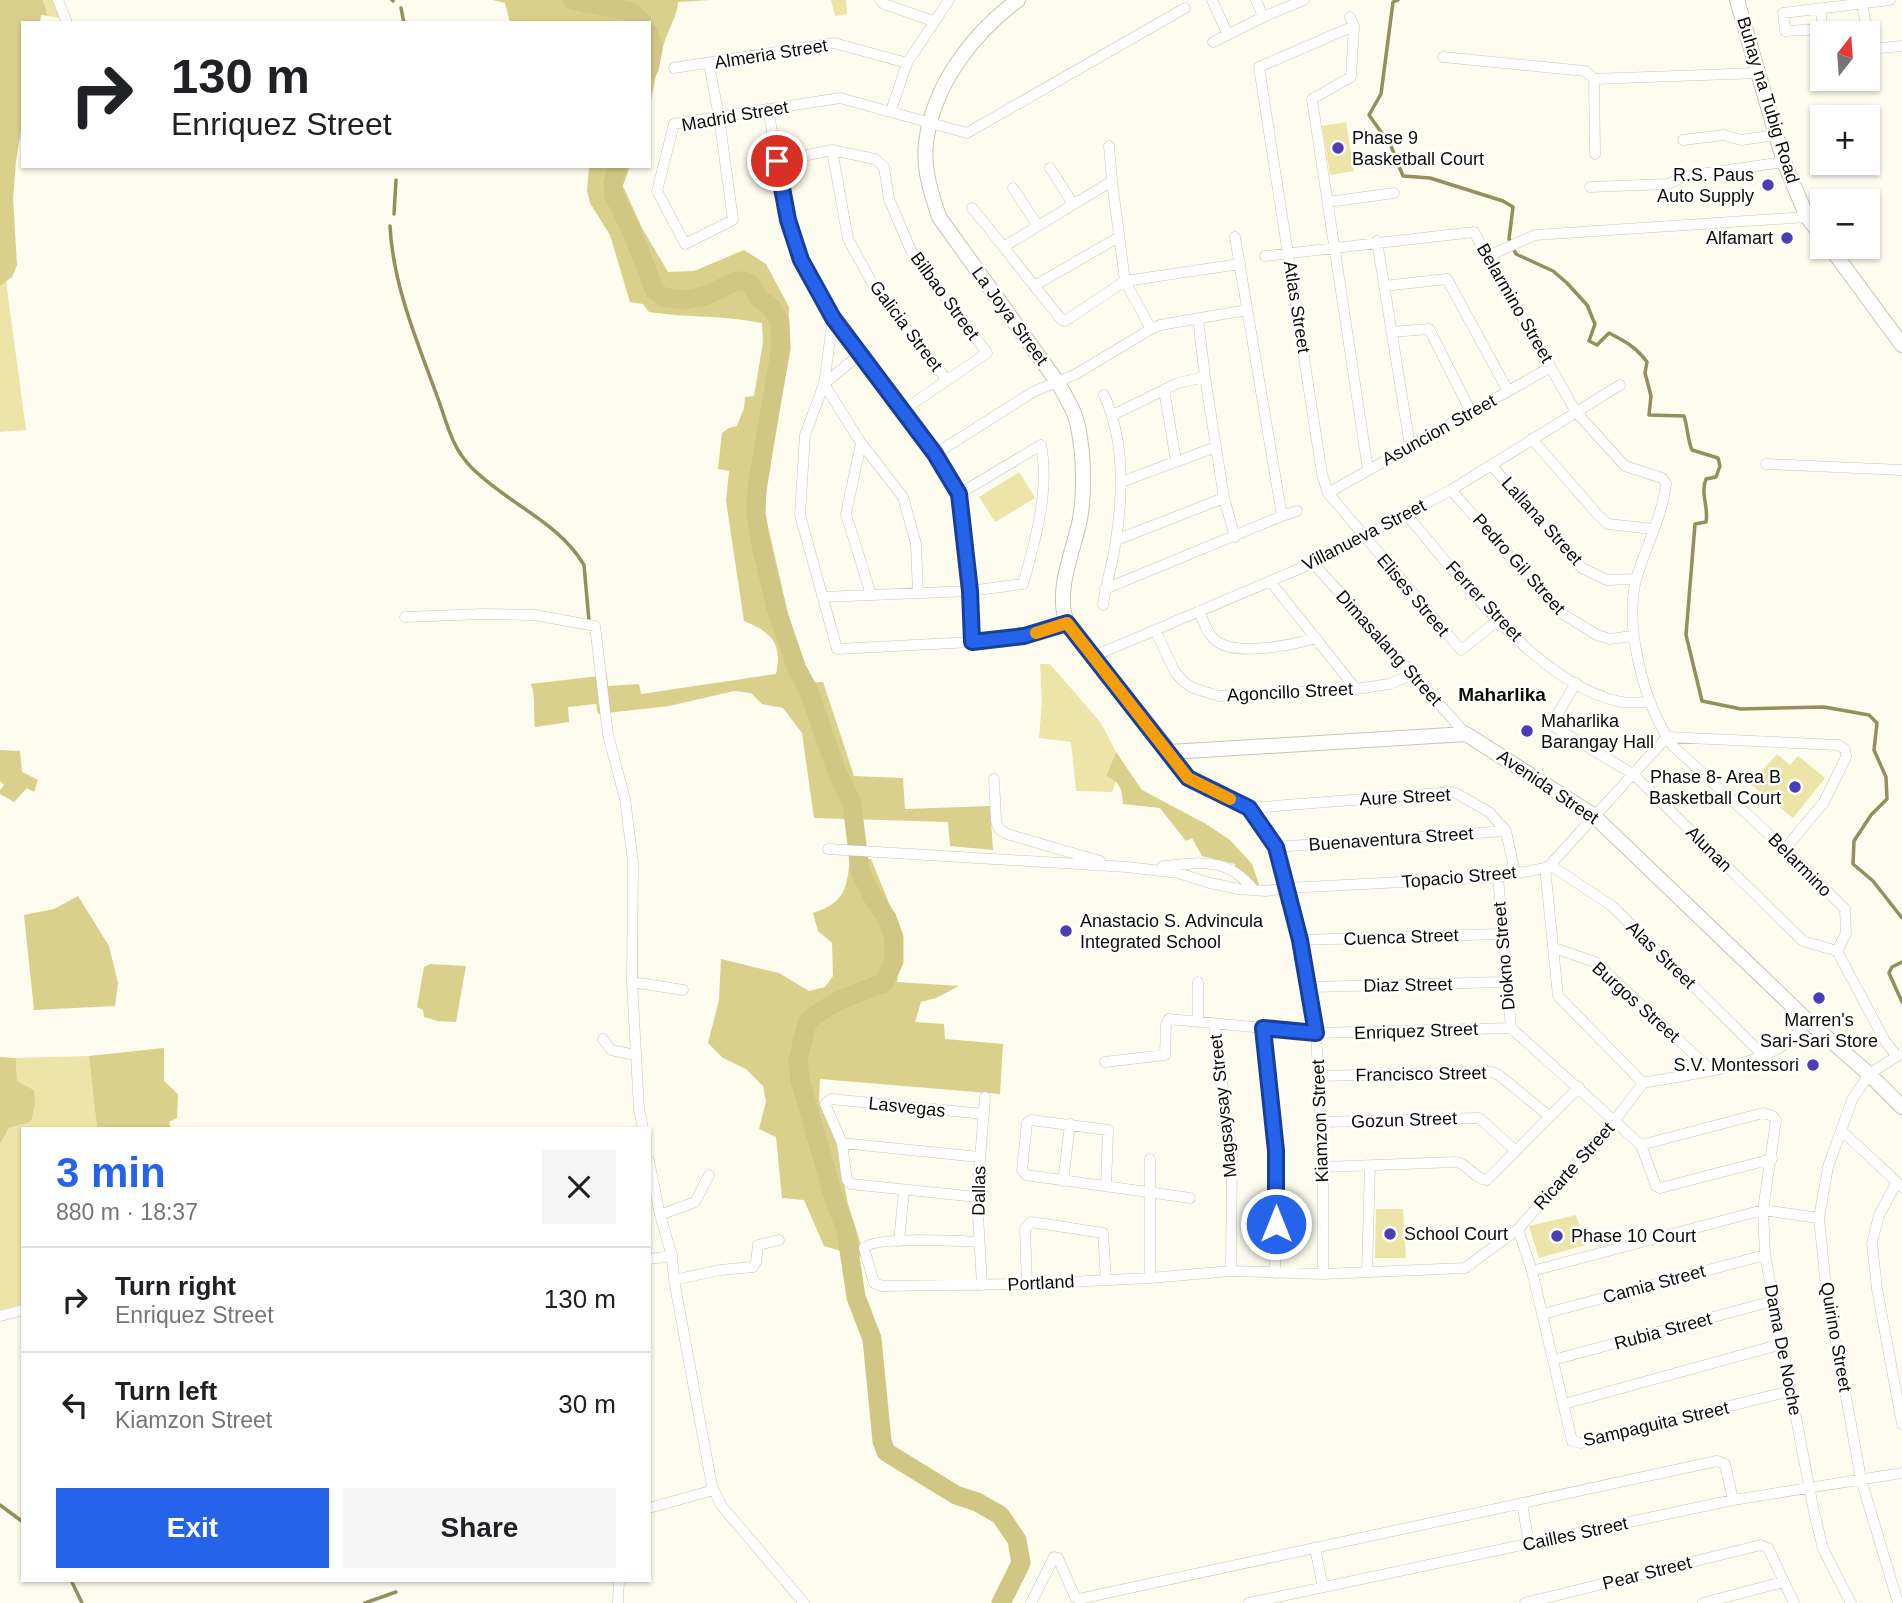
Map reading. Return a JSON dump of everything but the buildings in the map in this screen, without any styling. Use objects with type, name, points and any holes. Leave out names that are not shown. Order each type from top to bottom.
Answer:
[{"type":"street","points":[[58,0],[66,21]]},
{"type":"street","points":[[880,0],[884,4],[933,21]]},
{"type":"street","points":[[891,111],[907,63],[949,0]]},
{"type":"street","name":"La Joya Street","points":[[1018,0],[993,20],[964,52],[949,75],[930,122],[926,168],[939,217],[1058,383],[1078,426],[1082,472],[1080,522],[1067,572],[1063,613],[1067,623]]},
{"type":"street","points":[[1212,0],[1228,34]]},
{"type":"street","points":[[1256,0],[1263,17]]},
{"type":"street","points":[[1213,42],[1304,0]]},
{"type":"street","name":"Buhay na Tubig Road","points":[[1737,0],[1784,162],[1810,221]]},
{"type":"street","points":[[1821,8],[1890,0]]},
{"type":"street","points":[[1862,3],[1870,49],[1902,46]]},
{"type":"street","name":"Madrid Street","points":[[719,117],[733,220],[685,244],[657,191],[674,124],[840,98],[967,133],[1185,8]]},
{"type":"street","name":"Atlas Street","points":[[1328,202],[1312,99],[1351,77],[1352,21],[1259,66],[1322,474],[1328,492],[1363,536]]},
{"type":"street","name":"Almeria Street","points":[[674,68],[834,43],[907,63]]},
{"type":"street","points":[[1443,57],[1585,71],[1594,79],[1758,73]]},
{"type":"street","points":[[709,64],[719,117]]},
{"type":"street","points":[[1594,79],[1595,155]]},
{"type":"street","points":[[768,109],[788,220],[801,260],[833,318],[935,454],[959,494],[970,591],[972,642]]},
{"type":"street","points":[[1683,141],[1724,135],[1741,139],[1777,135]]},
{"type":"street","points":[[1110,146],[1125,281],[1151,328]]},
{"type":"street","name":"Bilbao Street","points":[[777,161],[832,150],[875,159],[884,167],[889,199],[912,253],[987,353],[902,411]]},
{"type":"street","name":"Galicia Street","points":[[832,150],[848,239],[876,290],[947,380]]},
{"type":"street","points":[[1590,187],[1668,184],[1686,176],[1784,162]]},
{"type":"street","points":[[1050,168],[1073,204]]},
{"type":"street","points":[[1004,246],[1112,181]]},
{"type":"street","points":[[1013,188],[1038,226]]},
{"type":"street","points":[[1368,470],[1328,202],[1394,193]]},
{"type":"street","points":[[972,208],[1065,321],[1125,281],[1240,264]]},
{"type":"street","points":[[1488,256],[1535,235],[1807,217]]},
{"type":"street","name":"Belarmino Street","points":[[1265,256],[1377,241],[1474,232],[1576,412],[1625,466],[1661,478],[1666,483],[1653,529]]},
{"type":"street","points":[[1034,286],[1119,237]]},
{"type":"street","points":[[1235,237],[1282,516]]},
{"type":"street","points":[[1377,241],[1410,446]]},
{"type":"street","points":[[1839,259],[1902,345]]},
{"type":"street","points":[[1384,286],[1447,279],[1508,391]]},
{"type":"street","points":[[935,454],[1033,393],[1058,383],[1151,328],[1247,310]]},
{"type":"street","points":[[833,318],[824,384],[805,435],[800,515],[837,649],[972,642],[1024,636],[1067,623],[1188,778],[1249,808],[1276,847],[1287,888]]},
{"type":"street","points":[[1198,319],[1224,498],[1235,537]]},
{"type":"street","points":[[1392,332],[1429,328],[1471,412]]},
{"type":"street","points":[[824,384],[860,354]]},
{"type":"street","name":"Asuncion Street","points":[[1328,492],[1551,367]]},
{"type":"street","points":[[1113,415],[1178,383],[1205,377]]},
{"type":"street","points":[[824,384],[861,443],[903,497],[916,544],[918,593]]},
{"type":"street","name":"Villanueva Street","points":[[1094,656],[1313,562],[1451,490],[1620,385]]},
{"type":"street","points":[[1164,390],[1176,461]]},
{"type":"street","points":[[1103,605],[1116,540],[1121,482],[1113,415],[1104,395]]},
{"type":"street","points":[[1532,439],[1608,524],[1653,529]]},
{"type":"street","points":[[861,443],[846,514],[871,595]]},
{"type":"street","points":[[822,597],[1001,589],[1023,584],[1039,527],[1044,457],[1041,445],[959,494]]},
{"type":"street","points":[[1121,482],[1216,447]]},
{"type":"street","points":[[1766,464],[1902,470]]},
{"type":"street","name":"Lallana Street","points":[[1491,465],[1583,568],[1607,580],[1636,579]]},
{"type":"street","name":"Pedro Gil Street","points":[[1451,490],[1558,611],[1597,635],[1610,639],[1632,636]]},
{"type":"street","points":[[1116,540],[1224,498]]},
{"type":"street","points":[[1105,590],[1297,511]]},
{"type":"street","name":"Ferrer Street","points":[[1406,514],[1497,621],[1538,657],[1576,683],[1619,702],[1650,702]]},
{"type":"street","name":"Belarmino","points":[[1653,529],[1636,579],[1632,636],[1650,702],[1674,746],[1845,909],[1846,933],[1837,951]]},
{"type":"street","name":"Elises Street","points":[[1363,536],[1461,650],[1497,621]]},
{"type":"street","name":"Dimasalang Street","points":[[1313,562],[1465,734]]},
{"type":"street","points":[[1270,581],[1356,689]]},
{"type":"street","points":[[1199,611],[1209,634],[1216,641],[1233,648],[1296,644],[1316,638]]},
{"type":"street","points":[[405,617],[536,615],[595,626],[608,735],[625,799],[633,862],[632,982],[635,1055],[643,1127]]},
{"type":"street","name":"Agoncillo Street","points":[[1155,630],[1175,672],[1193,688],[1219,696],[1356,689],[1389,684],[1414,674]]},
{"type":"street","name":"Alunan","points":[[1576,683],[1551,725],[1633,774],[1802,941],[1837,951]]},
{"type":"street","points":[[1170,752],[1465,734]]},
{"type":"street","name":"Avenida Street","points":[[1465,734],[1593,815],[1902,1107]]},
{"type":"street","points":[[1785,849],[1824,802],[1846,757],[1845,749],[1838,745],[1667,737],[1547,866],[1558,996],[1643,1083],[1765,1056],[1786,1044],[1808,1021]]},
{"type":"street","points":[[994,779],[996,821],[999,829],[1007,834],[1092,860],[1163,866],[1210,862],[1230,869],[1254,890]]},
{"type":"street","name":"Aure Street","points":[[1249,808],[1454,792],[1489,812],[1506,831]]},
{"type":"street","points":[[1506,831],[1515,873]]},
{"type":"street","name":"Buenaventura Street","points":[[1276,847],[1506,831]]},
{"type":"street","name":"Topacio Street","points":[[828,849],[1128,867],[1178,873],[1210,883],[1254,890],[1497,877],[1547,866]]},
{"type":"street","name":"Alas Street","points":[[1547,866],[1612,906],[1765,1056]]},
{"type":"street","name":"Diokno Street","points":[[1497,877],[1511,1028],[1641,1145],[1654,1185],[1660,1188],[1772,1159]]},
{"type":"street","name":"Kiamzon Street","points":[[1287,888],[1310,987],[1316,1033],[1323,1167],[1323,1274]]},
{"type":"street","name":"Cuenca Street","points":[[1300,940],[1501,934]]},
{"type":"street","name":"Burgos Street","points":[[1554,948],[1595,962],[1711,1070]]},
{"type":"street","points":[[1837,951],[1885,1041],[1899,1055],[1869,1074]]},
{"type":"street","points":[[632,982],[683,990]]},
{"type":"street","points":[[1198,982],[1198,1022]]},
{"type":"street","name":"Diaz Street","points":[[1310,987],[1505,982]]},
{"type":"street","name":"Enriquez Street","points":[[1105,1062],[1164,1056],[1167,1021],[1170,1019],[1316,1033],[1511,1028]]},
{"type":"street","name":"Magsaysay Street","points":[[1214,1024],[1231,1153],[1231,1271]]},
{"type":"street","points":[[1263,1028],[1276,1151],[1275,1273]]},
{"type":"street","points":[[603,1039],[611,1050],[635,1055]]},
{"type":"street","name":"Francisco Street","points":[[1319,1076],[1492,1072],[1549,1116]]},
{"type":"street","name":"Quirino Street","points":[[1869,1074],[1852,1100],[1828,1167],[1819,1218],[1826,1287],[1861,1479],[1898,1603]]},
{"type":"street","name":"Ricarte Street","points":[[1199,1273],[1231,1271],[1323,1274],[1465,1268],[1518,1229],[1615,1120],[1643,1083]]},
{"type":"street","points":[[1323,1167],[1461,1162],[1480,1179],[1487,1180],[1579,1087]]},
{"type":"street","name":"Dallas","points":[[982,1285],[977,1197],[985,1097]]},
{"type":"street","name":"Lasvegas","points":[[842,1143],[825,1107],[831,1099],[984,1114]]},
{"type":"street","name":"Dama De Noche","points":[[1641,1145],[1763,1113],[1776,1120],[1763,1210],[1765,1255],[1823,1549],[1851,1603]]},
{"type":"street","name":"Gozun Street","points":[[1321,1122],[1479,1118],[1516,1151]]},
{"type":"street","points":[[1106,1186],[1110,1132],[1031,1120],[1026,1126],[1023,1172],[1027,1175],[1190,1198]]},
{"type":"street","points":[[1063,1181],[1070,1124]]},
{"type":"street","points":[[1842,1131],[1899,1184],[1878,1215],[1872,1243],[1877,1289],[1902,1424]]},
{"type":"street","points":[[977,1197],[849,1182],[842,1143],[979,1157]]},
{"type":"street","points":[[1150,1159],[1150,1278]]},
{"type":"street","points":[[1367,1272],[1370,1166]]},
{"type":"street","points":[[651,1171],[672,1256],[674,1280],[714,1490],[720,1505],[804,1603]]},
{"type":"street","points":[[660,1215],[695,1202],[709,1175]]},
{"type":"street","points":[[904,1190],[900,1241],[979,1242]]},
{"type":"street","points":[[1532,1271],[1763,1210],[1819,1218]]},
{"type":"street","points":[[1027,1284],[1025,1229],[1031,1222],[1103,1233],[1106,1280]]},
{"type":"street","name":"Sampaguita Street","points":[[1518,1229],[1543,1314],[1572,1441],[1581,1443],[1790,1391]]},
{"type":"street","points":[[674,1280],[720,1270],[753,1267],[758,1245],[779,1240]]},
{"type":"street","name":"Portland","points":[[900,1241],[869,1244],[865,1247],[874,1283],[882,1286],[1027,1284],[1199,1273]]},
{"type":"street","name":"Camia Street","points":[[1543,1314],[1765,1255]]},
{"type":"street","points":[[651,1259],[672,1256]]},
{"type":"street","name":"Rubia Street","points":[[1553,1360],[1773,1301]]},
{"type":"street","points":[[0,1316],[21,1311]]},
{"type":"street","points":[[1564,1404],[1782,1344]]},
{"type":"street","points":[[1031,1603],[1052,1558],[1058,1558],[1075,1597],[1079,1599],[1717,1461],[1725,1465],[1733,1500]]},
{"type":"street","name":"Cailles Street","points":[[1249,1603],[1733,1500],[1902,1473]]},
{"type":"street","points":[[651,1507],[714,1490]]},
{"type":"street","points":[[1522,1503],[1529,1544]]},
{"type":"street","name":"Pear Street","points":[[1525,1603],[1762,1545],[1768,1548],[1783,1582]]},
{"type":"street","points":[[1315,1548],[1323,1587]]},
{"type":"street","points":[[618,1603],[619,1582]]},
{"type":"street","points":[[1703,1603],[1783,1582],[1794,1603]]},
{"type":"shaded area","points":[[0,0],[43,0],[48,16],[41,15],[40,21],[21,21],[21,130],[13,199],[17,265],[12,277],[0,286]]},
{"type":"shaded area","points":[[43,0],[64,0],[59,18],[48,16]]},
{"type":"shaded area","points":[[493,0],[710,0],[678,2],[662,52],[651,101],[651,21],[510,21],[505,3]]},
{"type":"shaded area","points":[[831,0],[846,0],[847,14],[835,16]]},
{"type":"shaded area","name":"Phase 9 Basketball Court","points":[[1346,122],[1354,171],[1330,175],[1322,126]]},
{"type":"shaded area","points":[[589,168],[629,168],[623,186],[642,228],[668,272],[694,271],[744,250],[766,264],[789,307],[787,357],[764,509],[804,683],[823,682],[854,776],[903,778],[905,809],[990,806],[993,850],[950,846],[948,822],[814,818],[802,733],[783,708],[762,704],[751,693],[734,691],[669,706],[598,714],[596,704],[568,707],[569,722],[535,727],[531,684],[607,675],[608,686],[639,684],[641,694],[776,674],[778,663],[773,640],[768,634],[744,621],[726,501],[729,471],[718,469],[722,433],[737,426],[745,397],[754,396],[763,342],[762,323],[649,312],[643,304],[630,302],[610,235],[590,203],[587,191]]},
{"type":"shaded area","points":[[6,281],[26,430],[0,432],[0,286]]},
{"type":"shaded area","points":[[1019,472],[1035,498],[995,522],[979,497]]},
{"type":"shaded area","points":[[1040,664],[1050,664],[1101,723],[1116,752],[1106,776],[1116,781],[1112,792],[1076,791],[1071,742],[1039,738],[1042,702]]},
{"type":"shaded area","points":[[0,750],[20,751],[22,772],[38,780],[34,792],[27,788],[14,802],[0,794],[4,785],[0,781]]},
{"type":"shaded area","points":[[1116,752],[1142,790],[1230,840],[1252,864],[1260,887],[1238,882],[1235,864],[1202,856],[1192,838],[1186,841],[1160,808],[1123,804],[1119,787],[1106,776]]},
{"type":"shaded area","name":"Phase 8- Area B Basketball Court","points":[[1777,754],[1790,765],[1798,756],[1825,778],[1793,818],[1750,784]]},
{"type":"shaded area","points":[[850,858],[871,859],[899,928],[902,943],[897,982],[959,986],[936,998],[921,1002],[915,1022],[944,1024],[945,1039],[1003,1044],[1000,1094],[820,1079],[819,1100],[837,1146],[848,1204],[865,1258],[824,1246],[804,1200],[782,1198],[776,1137],[759,1129],[766,1101],[763,1086],[746,1069],[723,1058],[708,1043],[719,1000],[721,959],[779,973],[809,991],[825,987],[833,976],[832,943],[818,931],[813,913],[838,899],[845,886]]},
{"type":"shaded area","points":[[78,896],[109,946],[118,983],[115,1006],[34,1010],[24,915],[54,909]]},
{"type":"shaded area","points":[[430,964],[466,966],[456,1022],[424,1017],[423,1010],[417,1007],[424,967]]},
{"type":"shaded area","points":[[164,1048],[164,1081],[178,1094],[177,1118],[169,1122],[170,1127],[97,1127],[89,1056]]},
{"type":"shaded area","points":[[89,1056],[97,1127],[21,1127],[21,1305],[0,1310],[0,1144],[9,1128],[31,1122],[34,1090],[17,1081],[16,1058]]},
{"type":"shaded area","points":[[0,1057],[16,1058],[17,1081],[34,1090],[35,1104],[31,1122],[9,1128],[0,1144]]},
{"type":"shaded area","name":"School Court","points":[[1376,1209],[1403,1209],[1406,1258],[1375,1258]]},
{"type":"shaded area","name":"Phase 10 Court","points":[[1576,1215],[1586,1245],[1539,1258],[1529,1226]]},
{"type":"waterway","points":[[572,0],[631,12],[641,21]]},
{"type":"waterway","points":[[1398,0],[1393,2],[1381,94],[1369,115],[1391,146],[1403,176],[1430,178],[1503,201],[1513,207],[1509,239],[1516,254],[1553,271],[1587,305],[1595,324],[1589,341],[1597,345],[1609,333],[1630,345],[1643,357],[1647,362],[1645,373],[1651,396],[1649,415],[1684,416],[1692,450],[1718,458],[1720,466],[1716,477],[1706,479],[1704,485],[1706,522],[1695,524],[1686,635],[1702,701],[1741,709],[1824,707],[1869,715],[1877,723],[1874,750],[1886,777],[1887,799],[1871,815],[1854,841],[1853,864],[1873,881],[1902,918]]},
{"type":"waterway","points":[[401,8],[404,21]]},
{"type":"waterway","points":[[651,41],[651,59]]},
{"type":"waterway","points":[[617,168],[614,195],[655,291],[663,297],[684,300],[705,296],[736,281],[744,281],[771,307],[780,322],[781,348],[757,487],[756,513],[760,540],[776,608],[797,669],[809,691],[837,772],[852,803],[860,871],[887,918],[894,938],[894,961],[884,983],[839,1000],[807,1023],[798,1060],[800,1080],[846,1230],[856,1297],[872,1339],[882,1441],[886,1452],[956,1495],[977,1502],[1000,1515],[1017,1540],[1021,1563],[1001,1603]]},
{"type":"waterway","points":[[394,214],[396,180]]},
{"type":"waterway","points":[[390,226],[396,270],[407,312],[454,443],[464,459],[485,480],[546,524],[573,550],[584,565],[589,621]]},
{"type":"waterway","points":[[1902,962],[1892,967],[1889,973],[1902,1002]]},
{"type":"waterway","points":[[0,1505],[21,1521]]},
{"type":"waterway","points":[[72,1582],[82,1603]]},
{"type":"waterway","points":[[365,1603],[396,1592]]},
{"type":"slow traffic","points":[[1036,633],[1067,623],[1188,778],[1230,799]]},
{"type":"place","name":"Phase 9 Basketball Court","points":[[1338,148]]},
{"type":"place","name":"R.S. Paus Auto Supply","points":[[1768,185]]},
{"type":"place","name":"Alfamart","points":[[1787,238]]},
{"type":"place","name":"Maharlika Barangay Hall","points":[[1527,731]]},
{"type":"place","name":"Phase 8- Area B Basketball Court","points":[[1795,787]]},
{"type":"place","name":"Anastacio S. Advincula Integrated School","points":[[1066,931]]},
{"type":"place","name":"Marren's Sari-Sari Store","points":[[1819,998]]},
{"type":"place","name":"S.V. Montessori","points":[[1813,1065]]},
{"type":"place","name":"School Court","points":[[1390,1234]]},
{"type":"place","name":"Phase 10 Court","points":[[1557,1236]]},
{"type":"district","name":"Maharlika","points":[[1502,694]]},
{"type":"route","points":[[777,161],[788,220],[801,260],[833,318],[935,454],[959,494],[970,591],[972,642],[1024,636],[1067,623],[1188,778],[1249,808],[1276,847],[1300,940],[1316,1033],[1263,1028],[1276,1151],[1276,1224]]}]
